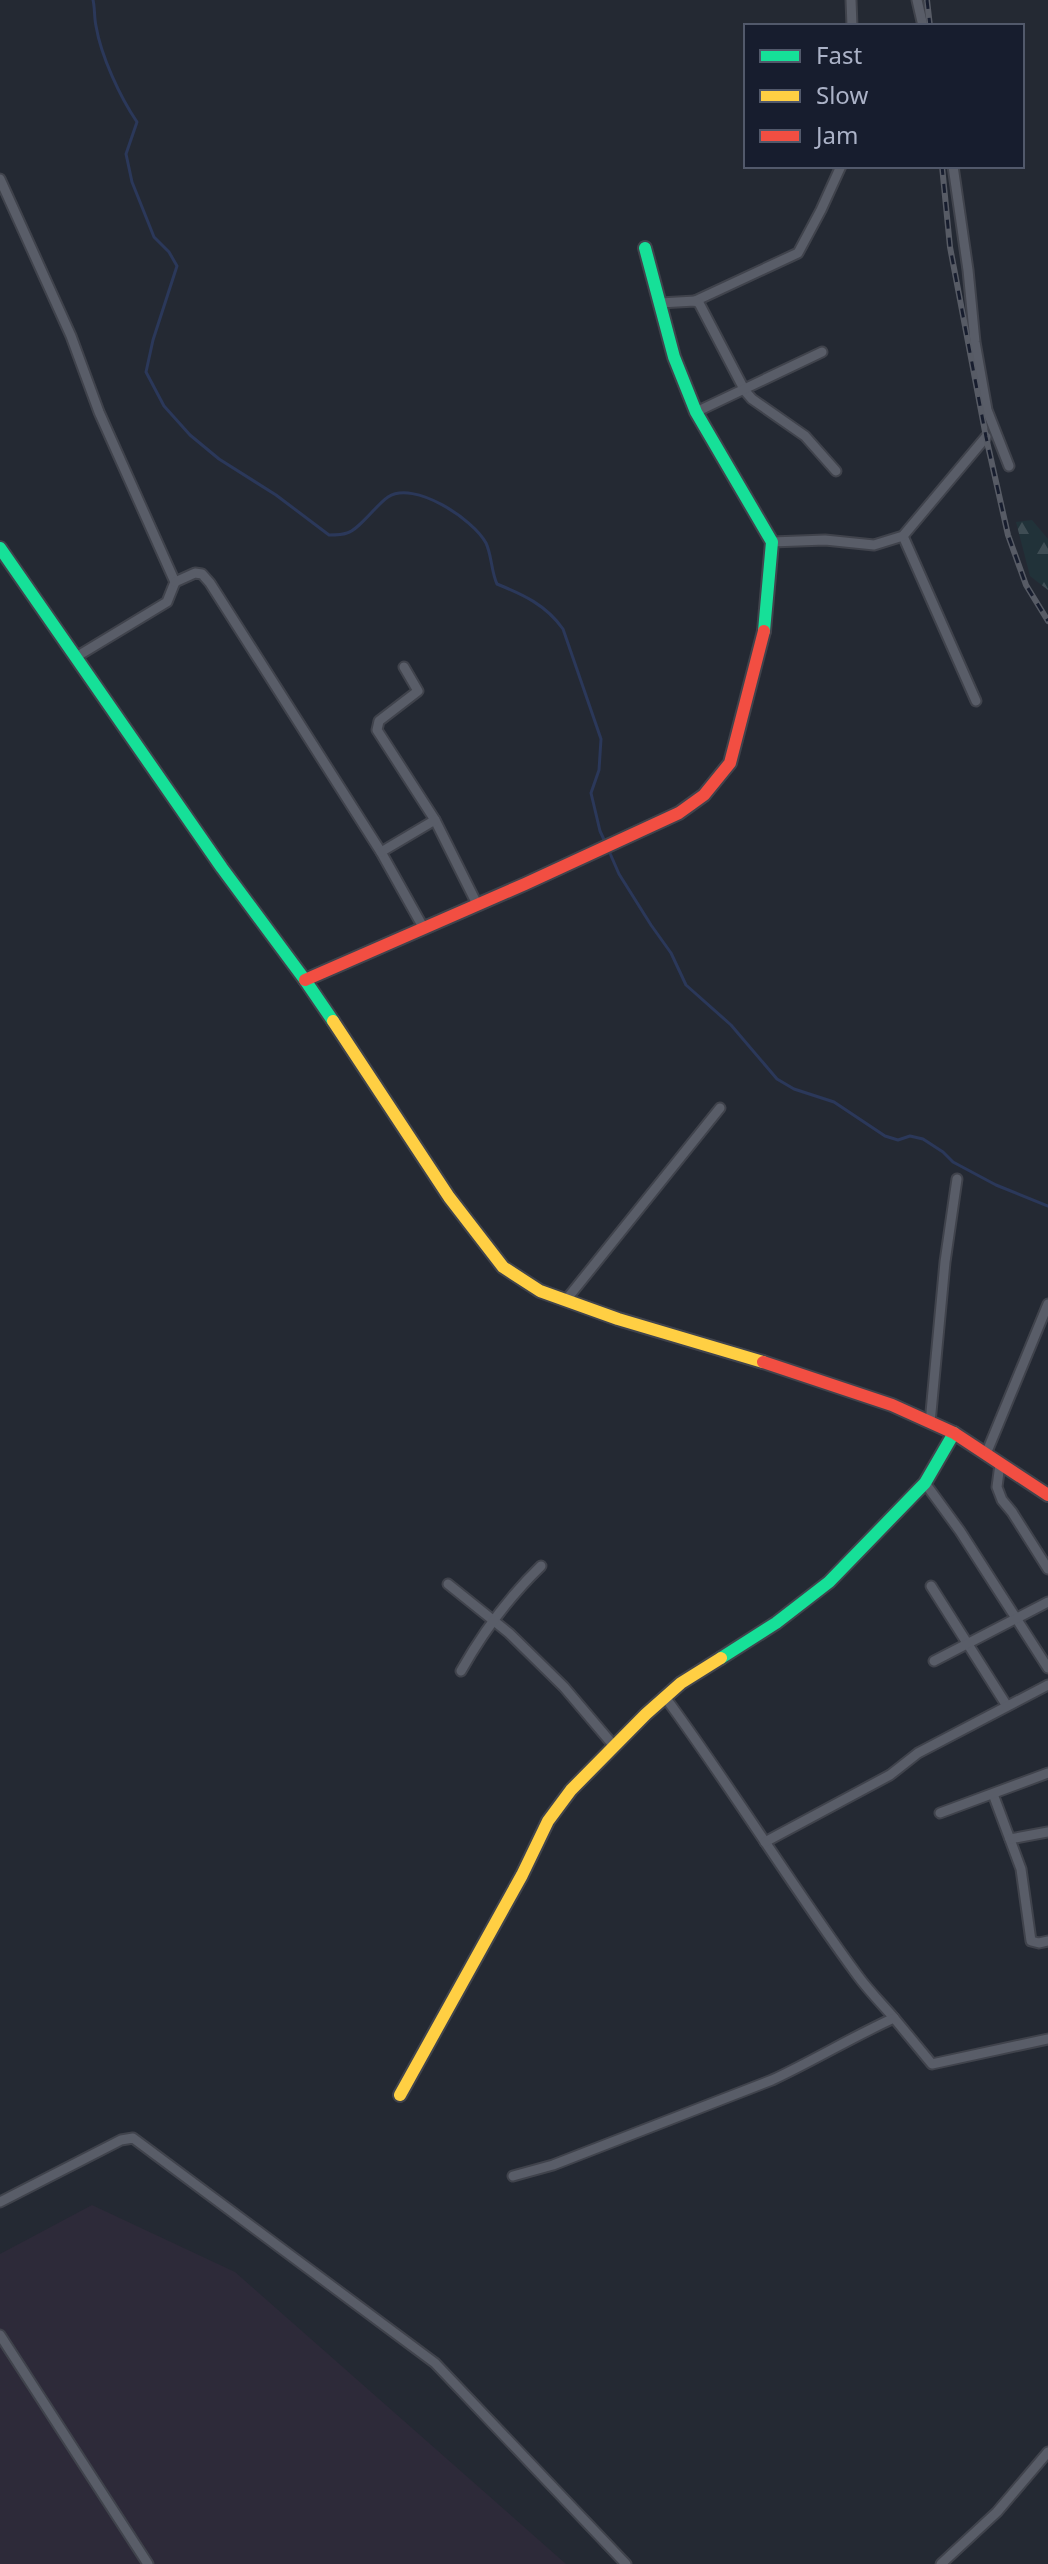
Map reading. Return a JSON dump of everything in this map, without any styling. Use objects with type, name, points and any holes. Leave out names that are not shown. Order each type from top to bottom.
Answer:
[{"type":"street","points":[[851,0],[852,24]]},
{"type":"street","points":[[917,0],[923,24]]},
{"type":"street","points":[[660,303],[695,301],[798,253],[840,168]]},
{"type":"street","points":[[953,168],[975,342],[987,410],[1009,466]]},
{"type":"street","points":[[0,179],[71,336],[99,412],[175,582]]},
{"type":"street","points":[[305,980],[679,813],[704,795],[730,763],[766,624],[772,542],[696,412],[674,357],[645,248]]},
{"type":"street","points":[[695,301],[699,303],[745,391],[805,436],[836,471]]},
{"type":"street","points":[[696,412],[822,352]]},
{"type":"street","points":[[772,542],[825,540],[874,545],[903,536],[986,437]]},
{"type":"street","points":[[903,536],[976,701]]},
{"type":"street","points":[[0,548],[222,868],[305,980],[449,1197],[489,1252],[517,1278],[540,1291],[618,1319],[808,1375],[892,1405],[954,1433],[1048,1495]]},
{"type":"street","points":[[76,657],[167,602],[175,582],[195,573],[202,574],[381,852],[423,927]]},
{"type":"street","points":[[404,667],[418,691],[379,721],[377,730],[435,820],[477,904]]},
{"type":"street","points":[[381,852],[435,820]]},
{"type":"street","points":[[566,1300],[720,1108]]},
{"type":"street","points":[[930,1423],[945,1262],[957,1179]]},
{"type":"street","points":[[986,1454],[1048,1304]]},
{"type":"street","points":[[400,2095],[522,1875],[548,1821],[571,1790],[681,1683],[776,1623],[829,1582],[925,1483],[954,1433]]},
{"type":"street","points":[[1000,1464],[997,1487],[1002,1500],[1048,1569]]},
{"type":"street","points":[[925,1483],[960,1531],[1048,1668]]},
{"type":"street","points":[[461,1671],[493,1620],[516,1590],[541,1566]]},
{"type":"street","points":[[448,1584],[493,1620],[564,1687],[614,1746]]},
{"type":"street","points":[[931,1586],[1007,1706]]},
{"type":"street","points":[[934,1661],[1048,1602]]},
{"type":"street","points":[[765,1842],[890,1775],[918,1753],[1048,1685]]},
{"type":"street","points":[[665,1697],[859,1978],[932,2064],[1048,2039]]},
{"type":"street","points":[[940,1813],[1048,1773]]},
{"type":"street","points":[[993,1794],[1021,1869],[1031,1941],[1048,1941]]},
{"type":"street","points":[[1010,1839],[1048,1832]]},
{"type":"street","points":[[513,2176],[553,2165],[772,2080],[894,2018]]},
{"type":"street","points":[[0,2202],[121,2140],[133,2138],[435,2363],[626,2564]]},
{"type":"street","points":[[0,2335],[148,2564]]},
{"type":"street","points":[[941,2564],[997,2512],[1048,2452]]},
{"type":"shaded area","points":[[92,2205],[235,2272],[566,2564],[0,2564],[0,2254]]},
{"type":"green space","points":[[1032,520],[1048,539],[1048,590],[1030,576],[1016,522]]},
{"type":"waterway","points":[[93,0],[98,38],[107,63],[137,122],[126,154],[132,182],[154,237],[169,252],[177,266],[146,372],[164,406],[190,435],[219,459],[276,495],[329,535],[352,531],[383,501],[399,493],[427,498],[469,523],[486,543],[497,584],[534,602],[563,629],[601,739],[599,770],[591,793],[606,844]]},
{"type":"waterway","points":[[609,851],[619,874],[671,953],[686,985],[731,1025],[777,1079],[794,1089],[834,1102],[885,1136],[898,1140],[910,1136],[923,1139],[953,1162],[996,1185],[1048,1206]]},
{"type":"railway","points":[[927,0],[930,24]]},
{"type":"railway","points":[[942,168],[950,247],[1008,535],[1026,585],[1048,621]]},
{"type":"traffic: fast","points":[[645,248],[674,357],[696,412],[772,542],[764,631]]},
{"type":"traffic: fast","points":[[0,548],[222,868],[333,1021]]},
{"type":"traffic: fast","points":[[721,1658],[776,1623],[829,1582],[925,1483],[954,1433]]},
{"type":"traffic: slow","points":[[333,1021],[449,1197],[503,1267],[540,1291],[618,1319],[763,1362]]},
{"type":"traffic: slow","points":[[400,2095],[522,1875],[548,1821],[571,1790],[646,1714],[681,1683],[721,1658]]},
{"type":"traffic: jam","points":[[305,980],[679,813],[704,795],[730,763],[764,631]]},
{"type":"traffic: jam","points":[[763,1362],[892,1405],[954,1433],[1048,1495]]}]
